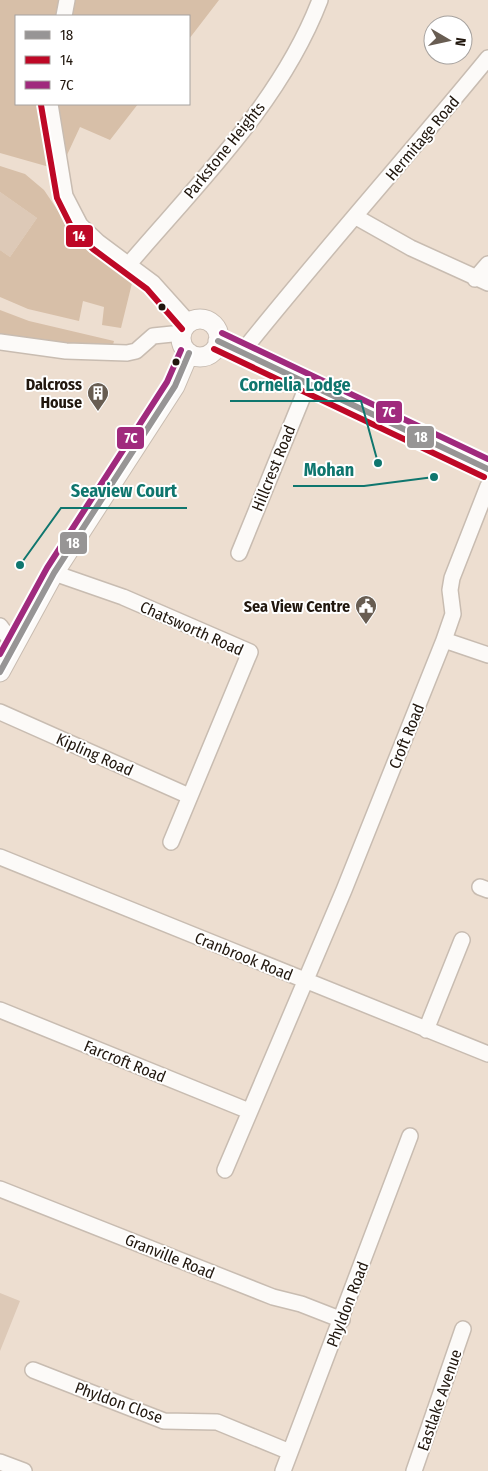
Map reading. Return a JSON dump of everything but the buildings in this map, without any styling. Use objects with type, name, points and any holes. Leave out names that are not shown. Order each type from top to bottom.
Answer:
[{"type":"main road","points":[[201,319],[212,324],[218,335],[218,341],[209,354],[199,357],[189,353],[182,345],[185,328],[201,319]]},
{"type":"main road","points":[[218,341],[488,469]]},
{"type":"main road","points":[[0,672],[54,573],[175,386],[189,353]]},
{"type":"street","points":[[64,15],[67,0]]},
{"type":"street","name":"Parkstone Heights","points":[[129,264],[254,118],[308,33],[320,0]]},
{"type":"street","name":"Hermitage Road","points":[[242,352],[313,264],[356,218],[488,58]]},
{"type":"street","points":[[0,342],[66,351],[127,353],[136,350],[152,336],[185,328],[158,288],[98,242],[80,225],[65,196],[50,105]]},
{"type":"street","points":[[356,218],[411,248],[482,281],[488,264]]},
{"type":"street","name":"Hillcrest Road","points":[[239,553],[308,384]]},
{"type":"street","name":"Croft Road","points":[[304,981],[344,890],[444,640],[453,614],[450,590],[452,578],[488,486]]},
{"type":"street","name":"Chatsworth Road","points":[[54,573],[123,598],[250,652],[171,842]]},
{"type":"street","points":[[0,626],[14,645]]},
{"type":"street","points":[[444,640],[488,655]]},
{"type":"street","name":"Kipling Road","points":[[0,712],[189,796]]},
{"type":"street","name":"Cranbrook Road","points":[[0,856],[304,981],[488,1054]]},
{"type":"street","points":[[426,1030],[462,940]]},
{"type":"street","points":[[225,1170],[304,981]]},
{"type":"street","name":"Farcroft Road","points":[[0,1010],[250,1111]]},
{"type":"street","name":"Phyldon Road","points":[[283,1471],[342,1320],[410,1136]]},
{"type":"street","name":"Granville Road","points":[[0,1189],[273,1297],[301,1304],[342,1320]]},
{"type":"street","name":"Eastlake Avenue","points":[[414,1471],[464,1329]]},
{"type":"street","name":"Phyldon Close","points":[[33,1370],[164,1421],[217,1422],[290,1452]]},
{"type":"street","points":[[0,1462],[24,1471]]},
{"type":"shaded area","points":[[0,0],[219,0],[190,38],[190,15],[15,15],[15,105],[137,105],[110,140],[80,127],[60,170],[0,153]]},
{"type":"shaded area","points":[[0,166],[25,174],[44,190],[79,242],[133,279],[121,328],[102,325],[104,307],[83,301],[79,321],[28,309],[0,297],[0,250],[10,257],[37,218],[0,192]]},
{"type":"shaded area","points":[[0,192],[37,218],[10,257],[0,250]]},
{"type":"shaded area","points":[[0,310],[29,321],[114,341],[111,352],[0,342]]},
{"type":"shaded area","points":[[0,1293],[20,1301],[0,1351]]},
{"type":"transit line","name":"14","points":[[41,105],[57,198],[73,230],[93,249],[147,289],[182,329]]},
{"type":"transit line","name":"7C","points":[[222,333],[488,459]]},
{"type":"transit line","name":"18","points":[[218,341],[488,469]]},
{"type":"transit line","name":"14","points":[[214,349],[484,477]]},
{"type":"transit line","name":"7C","points":[[0,654],[47,568],[167,382],[181,350]]},
{"type":"transit line","name":"18","points":[[0,672],[54,573],[175,386],[189,353]]},
{"type":"place","name":"Dalcross House","points":[[98,412]]},
{"type":"place","name":"Cornelia Lodge","points":[[378,463]]},
{"type":"place","name":"Mohan","points":[[434,477]]},
{"type":"place","name":"Seaview Court","points":[[20,565]]},
{"type":"place","name":"Sea View Centre","points":[[366,625]]}]
